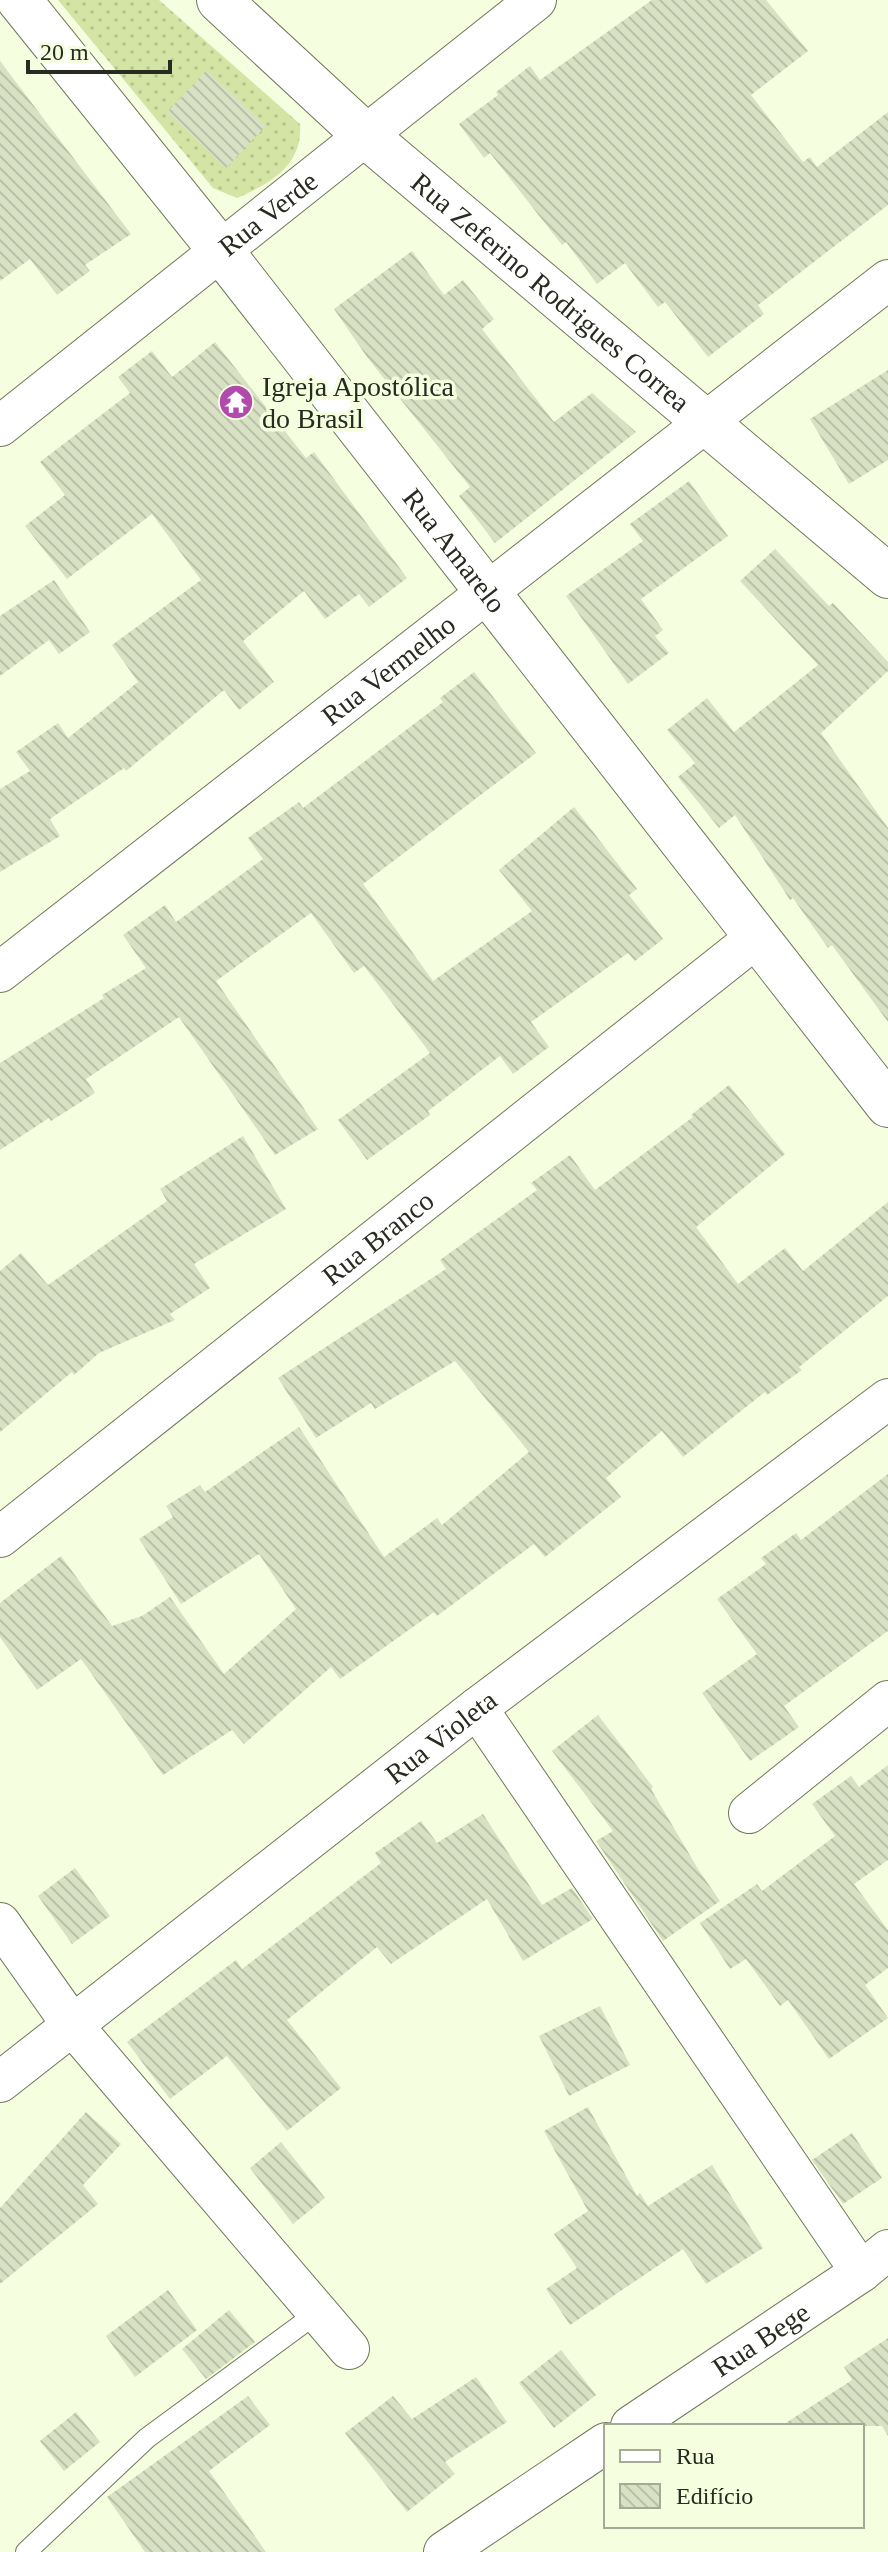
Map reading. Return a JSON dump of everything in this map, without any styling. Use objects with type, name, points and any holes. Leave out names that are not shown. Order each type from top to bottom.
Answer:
[{"type":"street","name":"Rua Amarelo","points":[[19,0],[221,251],[888,1105]]},
{"type":"street","name":"Rua Zeferino Rodrigues Correa","points":[[219,0],[366,136],[888,576]]},
{"type":"street","name":"Rua Verde","points":[[0,426],[536,0]]},
{"type":"street","name":"Rua Vermelho","points":[[0,972],[888,280]]},
{"type":"street","name":"Rua Branco","points":[[0,1537],[757,937]]},
{"type":"street","name":"Rua Violeta","points":[[0,2082],[477,1708],[888,1399]]},
{"type":"street","points":[[749,1813],[888,1701]]},
{"type":"street","points":[[477,1708],[874,2261]]},
{"type":"street","points":[[0,1923],[73,2026],[349,2349]]},
{"type":"street","name":"Rua Bege","points":[[634,2424],[874,2261]]},
{"type":"street","points":[[444,2552],[604,2444]]},
{"type":"lane","points":[[26,2552],[147,2438],[317,2313]]},
{"type":"green space","points":[[58,0],[159,0],[300,124],[300,138],[290,161],[273,179],[237,198],[213,188]]},
{"type":"building","points":[[652,0],[766,0],[808,51],[751,95],[803,162],[810,157],[817,167],[888,112],[888,205],[758,305],[764,314],[708,357],[665,302],[658,307],[625,263],[597,284],[566,242],[562,245],[490,153],[484,158],[459,124],[530,66],[540,80]]},
{"type":"building","points":[[0,61],[131,234],[85,265],[90,271],[57,295],[30,259],[0,281]]},
{"type":"building","points":[[207,70],[266,126],[226,168],[167,112]]},
{"type":"building","points":[[412,251],[444,295],[463,280],[494,319],[482,329],[554,422],[592,393],[636,432],[495,543],[459,496],[470,487],[367,357],[334,309]]},
{"type":"building","points":[[215,342],[306,458],[314,452],[407,578],[369,607],[359,594],[325,619],[304,591],[243,641],[274,682],[239,710],[224,690],[126,771],[124,768],[50,819],[60,836],[0,872],[0,789],[30,771],[16,752],[58,723],[68,738],[138,682],[112,645],[201,580],[152,514],[67,579],[25,526],[65,495],[40,462],[130,393],[118,377],[152,351],[172,377]]},
{"type":"building","points":[[888,370],[888,460],[849,484],[810,419]]},
{"type":"building","points":[[689,481],[728,536],[641,599],[663,630],[655,636],[669,653],[628,684],[566,596],[643,541],[630,524]]},
{"type":"building","points":[[775,549],[829,606],[833,603],[888,662],[888,671],[821,733],[888,828],[888,1022],[832,945],[828,948],[793,898],[790,900],[735,815],[719,828],[678,777],[695,763],[667,730],[707,698],[734,732],[818,665],[740,581]]},
{"type":"building","points":[[54,580],[90,632],[59,654],[49,640],[0,676],[0,616]]},
{"type":"building","points":[[474,672],[536,753],[363,884],[433,981],[532,911],[499,870],[574,807],[637,889],[629,895],[663,939],[635,961],[628,953],[531,1022],[549,1047],[513,1074],[500,1056],[428,1111],[430,1115],[367,1160],[338,1120],[430,1053],[364,966],[354,973],[311,913],[216,981],[318,1129],[275,1155],[179,1017],[86,1079],[95,1093],[0,1150],[0,1063],[146,968],[123,935],[165,905],[176,922],[263,859],[248,838],[299,802],[303,808],[443,702],[440,698]]},
{"type":"building","points":[[729,1085],[785,1154],[696,1227],[738,1284],[785,1248],[803,1271],[888,1202],[888,1296],[799,1367],[802,1370],[767,1395],[765,1392],[683,1457],[662,1431],[606,1478],[621,1497],[545,1557],[534,1544],[437,1616],[434,1612],[340,1679],[331,1667],[244,1744],[232,1730],[163,1775],[81,1659],[37,1690],[0,1637],[0,1603],[61,1556],[112,1626],[142,1616],[170,1597],[224,1674],[296,1609],[259,1554],[181,1604],[139,1539],[173,1517],[166,1506],[200,1485],[205,1492],[299,1427],[384,1557],[437,1518],[442,1525],[529,1452],[455,1361],[375,1409],[371,1403],[316,1438],[278,1378],[446,1269],[440,1260],[537,1190],[531,1183],[570,1155],[595,1190],[693,1117],[691,1115]]},
{"type":"building","points":[[243,1136],[286,1209],[194,1264],[210,1288],[170,1314],[175,1320],[99,1353],[0,1432],[0,1271],[21,1253],[48,1285],[167,1201],[160,1189]]},
{"type":"building","points":[[888,1474],[888,1631],[784,1706],[799,1727],[750,1761],[702,1693],[757,1654],[717,1599],[766,1564],[761,1558],[796,1533],[801,1540]]},
{"type":"building","points":[[598,1715],[653,1787],[651,1789],[698,1869],[720,1901],[663,1941],[596,1841],[613,1831],[552,1751]]},
{"type":"building","points":[[888,1765],[888,1860],[854,1884],[888,1930],[888,1968],[865,1985],[888,2018],[829,2059],[788,2000],[780,2006],[746,1959],[730,1969],[700,1923],[757,1884],[762,1891],[835,1836],[812,1804],[851,1776],[859,1787]]},
{"type":"building","points":[[483,1814],[542,1905],[572,1888],[593,1919],[523,1961],[487,1899],[391,1964],[377,1947],[287,2020],[341,2088],[287,2131],[227,2056],[170,2099],[127,2042],[236,1960],[242,1969],[381,1863],[375,1853],[421,1821],[437,1843]]},
{"type":"building","points":[[75,1868],[110,1916],[72,1944],[38,1896]]},
{"type":"building","points":[[600,2006],[630,2065],[569,2096],[539,2036]]},
{"type":"building","points":[[588,2107],[637,2196],[640,2193],[648,2206],[712,2165],[763,2248],[706,2284],[683,2249],[570,2325],[546,2289],[577,2268],[554,2234],[588,2211],[544,2131]]},
{"type":"building","points":[[86,2112],[121,2144],[83,2185],[98,2204],[0,2284],[0,2208]]},
{"type":"building","points":[[852,2133],[882,2178],[843,2204],[812,2160]]},
{"type":"building","points":[[281,2142],[325,2198],[293,2224],[250,2168]]},
{"type":"building","points":[[168,2290],[197,2330],[135,2377],[106,2336]]},
{"type":"building","points":[[229,2310],[255,2342],[206,2379],[182,2349]]},
{"type":"building","points":[[888,2338],[888,2436],[882,2426],[784,2424],[852,2380],[844,2367]]},
{"type":"building","points":[[561,2350],[596,2395],[554,2428],[519,2383]]},
{"type":"building","points":[[476,2377],[507,2422],[445,2462],[455,2474],[407,2512],[345,2433],[393,2396],[412,2419]]},
{"type":"building","points":[[248,2396],[270,2425],[209,2471],[266,2552],[145,2552],[107,2497]]},
{"type":"building","points":[[76,2412],[100,2442],[64,2471],[40,2441]]},
{"type":"place","name":"Igreja Apostólica do Brasil","points":[[236,402]]}]
